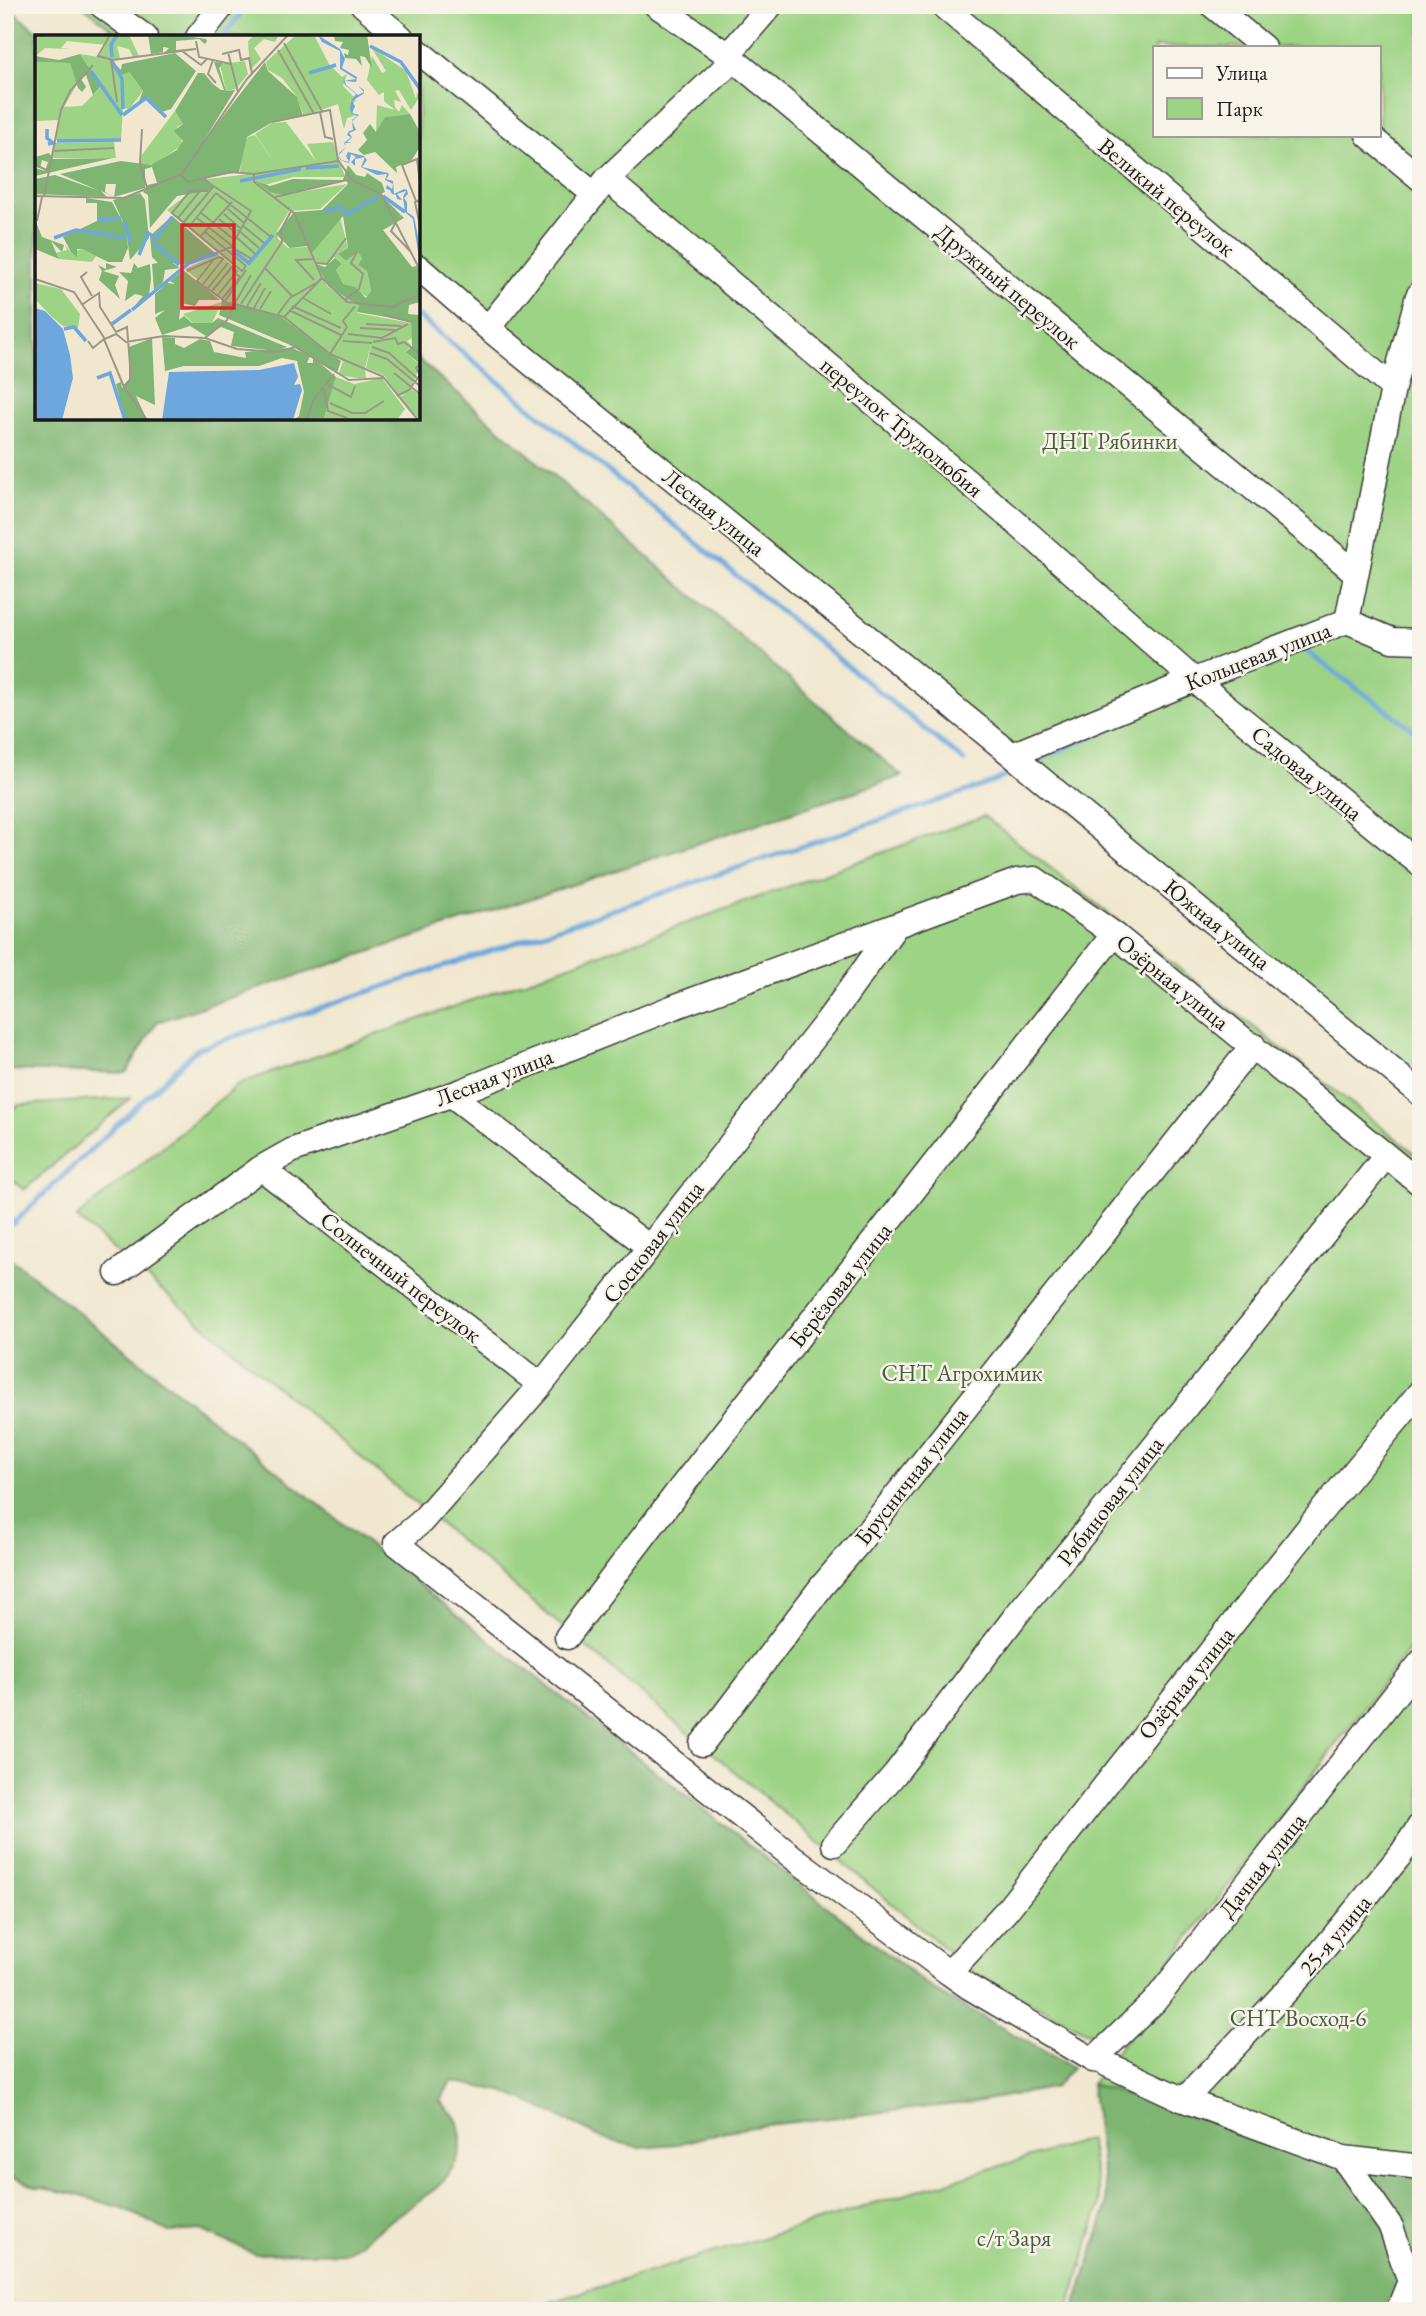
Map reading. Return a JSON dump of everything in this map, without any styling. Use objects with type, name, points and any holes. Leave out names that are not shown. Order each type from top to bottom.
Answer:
[{"type":"street","points":[[101,5],[142,35]]},
{"type":"street","points":[[200,35],[223,5]]},
{"type":"street","points":[[363,5],[399,35]]},
{"type":"street","name":"Дружный переулок","points":[[656,5],[728,55],[1356,573]]},
{"type":"street","points":[[488,328],[601,187],[729,64],[728,55],[771,5]]},
{"type":"street","name":"Великий переулок","points":[[942,5],[1393,388]]},
{"type":"street","points":[[1212,5],[1262,46]]},
{"type":"street","name":"переулок Трудолюбия","points":[[420,52],[601,187],[1013,520],[1194,680]]},
{"type":"street","points":[[1369,136],[1421,179]]},
{"type":"street","name":"Лесная улица","points":[[420,269],[488,328],[1012,755]]},
{"type":"street","name":"Кольцевая улица","points":[[1012,755],[1194,680],[1348,621],[1393,388],[1420,296]]},
{"type":"street","points":[[1348,621],[1392,640],[1421,641]]},
{"type":"street","name":"Садовая улица","points":[[1194,680],[1421,865]]},
{"type":"street","name":"Южная улица","points":[[1012,755],[1421,1094]]},
{"type":"street","name":"Озёрная улица","points":[[895,927],[1017,881],[1035,879],[1114,934],[1421,1184]]},
{"type":"street","name":"Лесная улица","points":[[117,1273],[261,1168],[293,1150],[462,1091],[671,1008],[895,927]]},
{"type":"street","name":"Сосновая улица","points":[[895,927],[828,1020],[541,1385],[421,1522],[396,1543],[794,1858],[949,1973]]},
{"type":"street","name":"Берёзовая улица","points":[[567,1637],[1114,934]]},
{"type":"street","name":"Брусничная улица","points":[[702,1744],[822,1586],[1253,1045]]},
{"type":"street","points":[[462,1091],[457,1099],[649,1247]]},
{"type":"street","name":"Рябиновая улица","points":[[834,1844],[895,1774],[1018,1613],[1385,1157]]},
{"type":"street","name":"Солнечный переулок","points":[[261,1168],[541,1385]]},
{"type":"street","name":"Озёрная улица","points":[[949,1973],[1007,1910],[1320,1513],[1421,1391]]},
{"type":"street","name":"Дачная улица","points":[[1093,2060],[1154,2002],[1421,1662]]},
{"type":"street","name":"25-я улица","points":[[1184,2100],[1308,1968],[1402,1853],[1421,1825]]},
{"type":"street","points":[[949,1973],[1093,2060],[1184,2100],[1343,2158],[1421,2167]]},
{"type":"street","points":[[1343,2158],[1391,2227],[1410,2281],[1398,2311]]},
{"type":"green space","points":[[5,5],[42,35],[35,35],[35,420],[420,420],[420,361],[902,776],[157,1022],[126,1073],[5,1070]]},
{"type":"green space","name":"ДНТ Рябинки","points":[[82,5],[1421,5],[1421,1096],[420,279],[420,35],[120,35]]},
{"type":"green space","name":"СНТ Агрохимик","points":[[984,816],[1421,1158],[1421,1633],[1108,2043],[973,1972],[76,1218],[239,1084]]},
{"type":"green space","points":[[131,1098],[24,1190],[5,1174],[5,1115],[19,1105]]},
{"type":"green space","points":[[10,1258],[932,1989],[1072,2067],[1055,2087],[975,2102],[766,2125],[726,2131],[678,2144],[639,2147],[604,2139],[502,2091],[451,2081],[440,2101],[455,2117],[460,2133],[460,2151],[453,2167],[435,2189],[346,2252],[255,2254],[201,2230],[169,2232],[123,2208],[74,2194],[36,2187],[5,2173],[5,1262]]},
{"type":"green space","name":"СНТ Восход-6","points":[[1421,1663],[1421,2177],[1329,2158],[1091,2084]]},
{"type":"green space","points":[[1091,2084],[1329,2158],[1421,2177],[1421,2311],[1074,2311],[1107,2206]]},
{"type":"green space","name":"с/т Заря","points":[[1089,2139],[1100,2205],[1068,2311],[520,2311]]},
{"type":"waterway","points":[[224,35],[247,5]]},
{"type":"waterway","points":[[420,318],[964,761]]},
{"type":"waterway","points":[[1299,646],[1421,735]]},
{"type":"waterway","points":[[1042,759],[1119,724]]},
{"type":"waterway","points":[[5,1231],[197,1049],[991,783],[1012,773]]},
{"type":"waterway","points":[[5,1214],[15,1223]]}]
